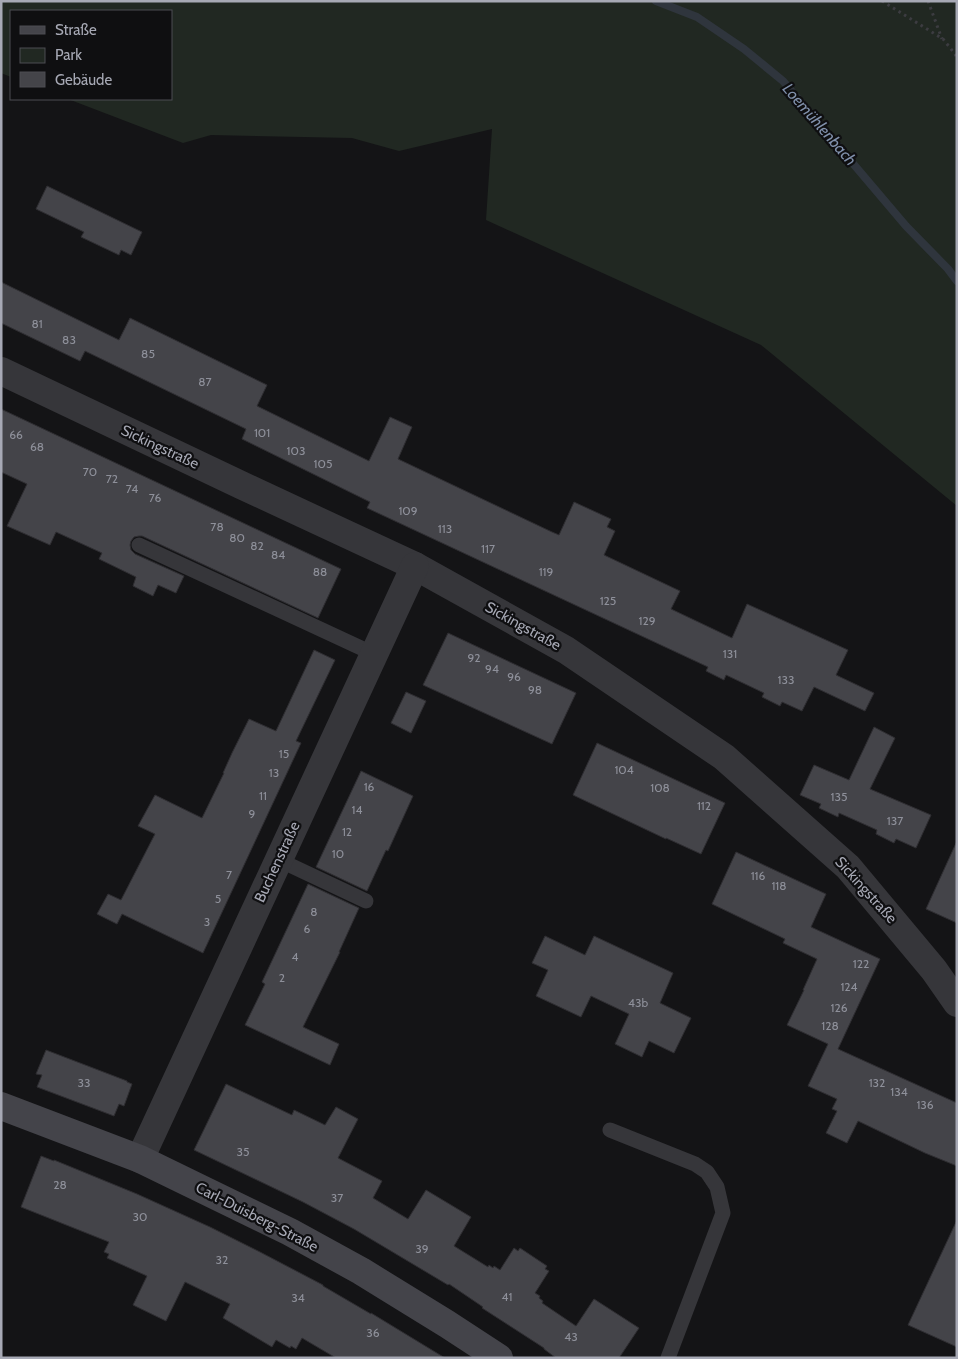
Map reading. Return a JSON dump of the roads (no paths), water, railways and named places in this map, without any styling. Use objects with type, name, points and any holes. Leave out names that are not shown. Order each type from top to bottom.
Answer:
[{"type":"main road","name":"Carl-Duisberg-Straße","points":[[1,1106],[140,1159],[290,1232],[361,1271],[448,1324],[499,1358]]},
{"type":"street","name":"Sickingstraße","points":[[1,371],[415,566],[566,650],[724,757],[848,867],[934,970],[957,1003]]},
{"type":"street","name":"Buchenstraße","points":[[140,1159],[415,566]]},
{"type":"lane","points":[[139,545],[374,654]]},
{"type":"lane","points":[[278,860],[366,901]]},
{"type":"lane","points":[[610,1130],[696,1164],[707,1172],[717,1187],[723,1213],[668,1358]]},
{"type":"waterway","name":"Loemühlenbach","points":[[656,1],[697,17],[744,49],[783,81],[906,226],[948,269],[957,281]]}]
